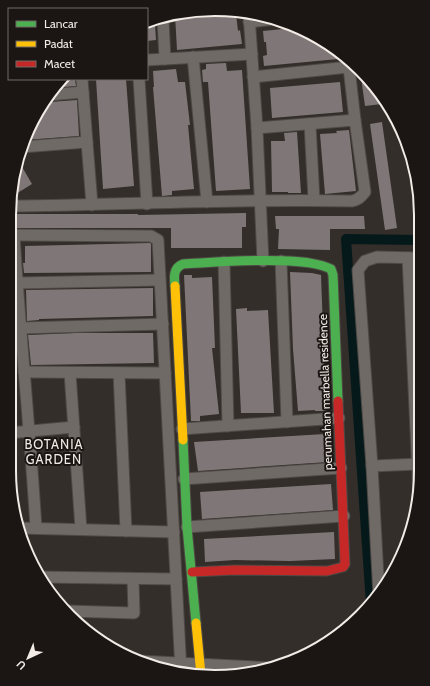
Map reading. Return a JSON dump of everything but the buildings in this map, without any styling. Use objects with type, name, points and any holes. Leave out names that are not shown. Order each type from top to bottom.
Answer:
[{"type":"street","points":[[249,19],[261,200],[262,261]]},
{"type":"street","points":[[163,23],[165,59]]},
{"type":"street","points":[[148,60],[193,56],[252,54]]},
{"type":"street","points":[[193,56],[207,202]]},
{"type":"street","points":[[254,77],[344,64]]},
{"type":"street","points":[[16,206],[147,204],[261,200],[352,202],[357,200],[365,192],[354,120],[349,68]]},
{"type":"street","points":[[82,80],[92,205]]},
{"type":"street","points":[[139,80],[147,204]]},
{"type":"street","points":[[57,94],[83,92]]},
{"type":"street","points":[[257,128],[354,120]]},
{"type":"street","points":[[310,124],[314,200]]},
{"type":"street","points":[[28,146],[87,142]]},
{"type":"street","points":[[16,235],[152,236],[158,240],[181,667]]},
{"type":"street","points":[[378,584],[372,466],[358,270],[365,261],[376,257],[414,258]]},
{"type":"street","points":[[408,258],[414,382]]},
{"type":"street","points":[[282,261],[287,422]]},
{"type":"street","name":"perumahan marbella residence","points":[[182,429],[174,274],[178,266],[183,264],[224,262],[282,261],[320,264],[331,269],[333,275],[345,564],[342,568],[327,571],[235,570],[192,572]]},
{"type":"street","points":[[224,262],[228,426]]},
{"type":"street","points":[[16,273],[30,432],[36,528]]},
{"type":"street","points":[[17,283],[160,280]]},
{"type":"street","points":[[20,328],[163,324]]},
{"type":"street","points":[[24,372],[165,373]]},
{"type":"street","points":[[70,372],[81,529]]},
{"type":"street","points":[[119,373],[126,531]]},
{"type":"street","points":[[201,670],[187,527],[182,429],[339,418]]},
{"type":"street","points":[[16,433],[74,428]]},
{"type":"street","points":[[372,466],[414,464]]},
{"type":"street","points":[[184,479],[341,468]]},
{"type":"street","points":[[187,527],[344,516]]},
{"type":"street","points":[[25,528],[174,532]]},
{"type":"street","points":[[73,611],[134,613],[133,579]]},
{"type":"street","points":[[49,580],[176,579]]},
{"type":"street","points":[[202,670],[234,669]]},
{"type":"waterway","points":[[370,595],[346,239],[414,240]]},
{"type":"traffic: fast","points":[[175,286],[174,276],[176,270],[183,264],[276,260],[310,263],[331,269],[333,275],[338,401]]},
{"type":"traffic: fast","points":[[183,440],[187,527],[196,623]]},
{"type":"traffic: slow","points":[[175,286],[183,440]]},
{"type":"traffic: slow","points":[[196,623],[200,670]]},
{"type":"traffic: jam","points":[[192,572],[235,570],[327,571],[343,567],[345,564],[338,401]]},
{"type":"district","name":"BOTANIA GARDEN","points":[[54,452]]}]
